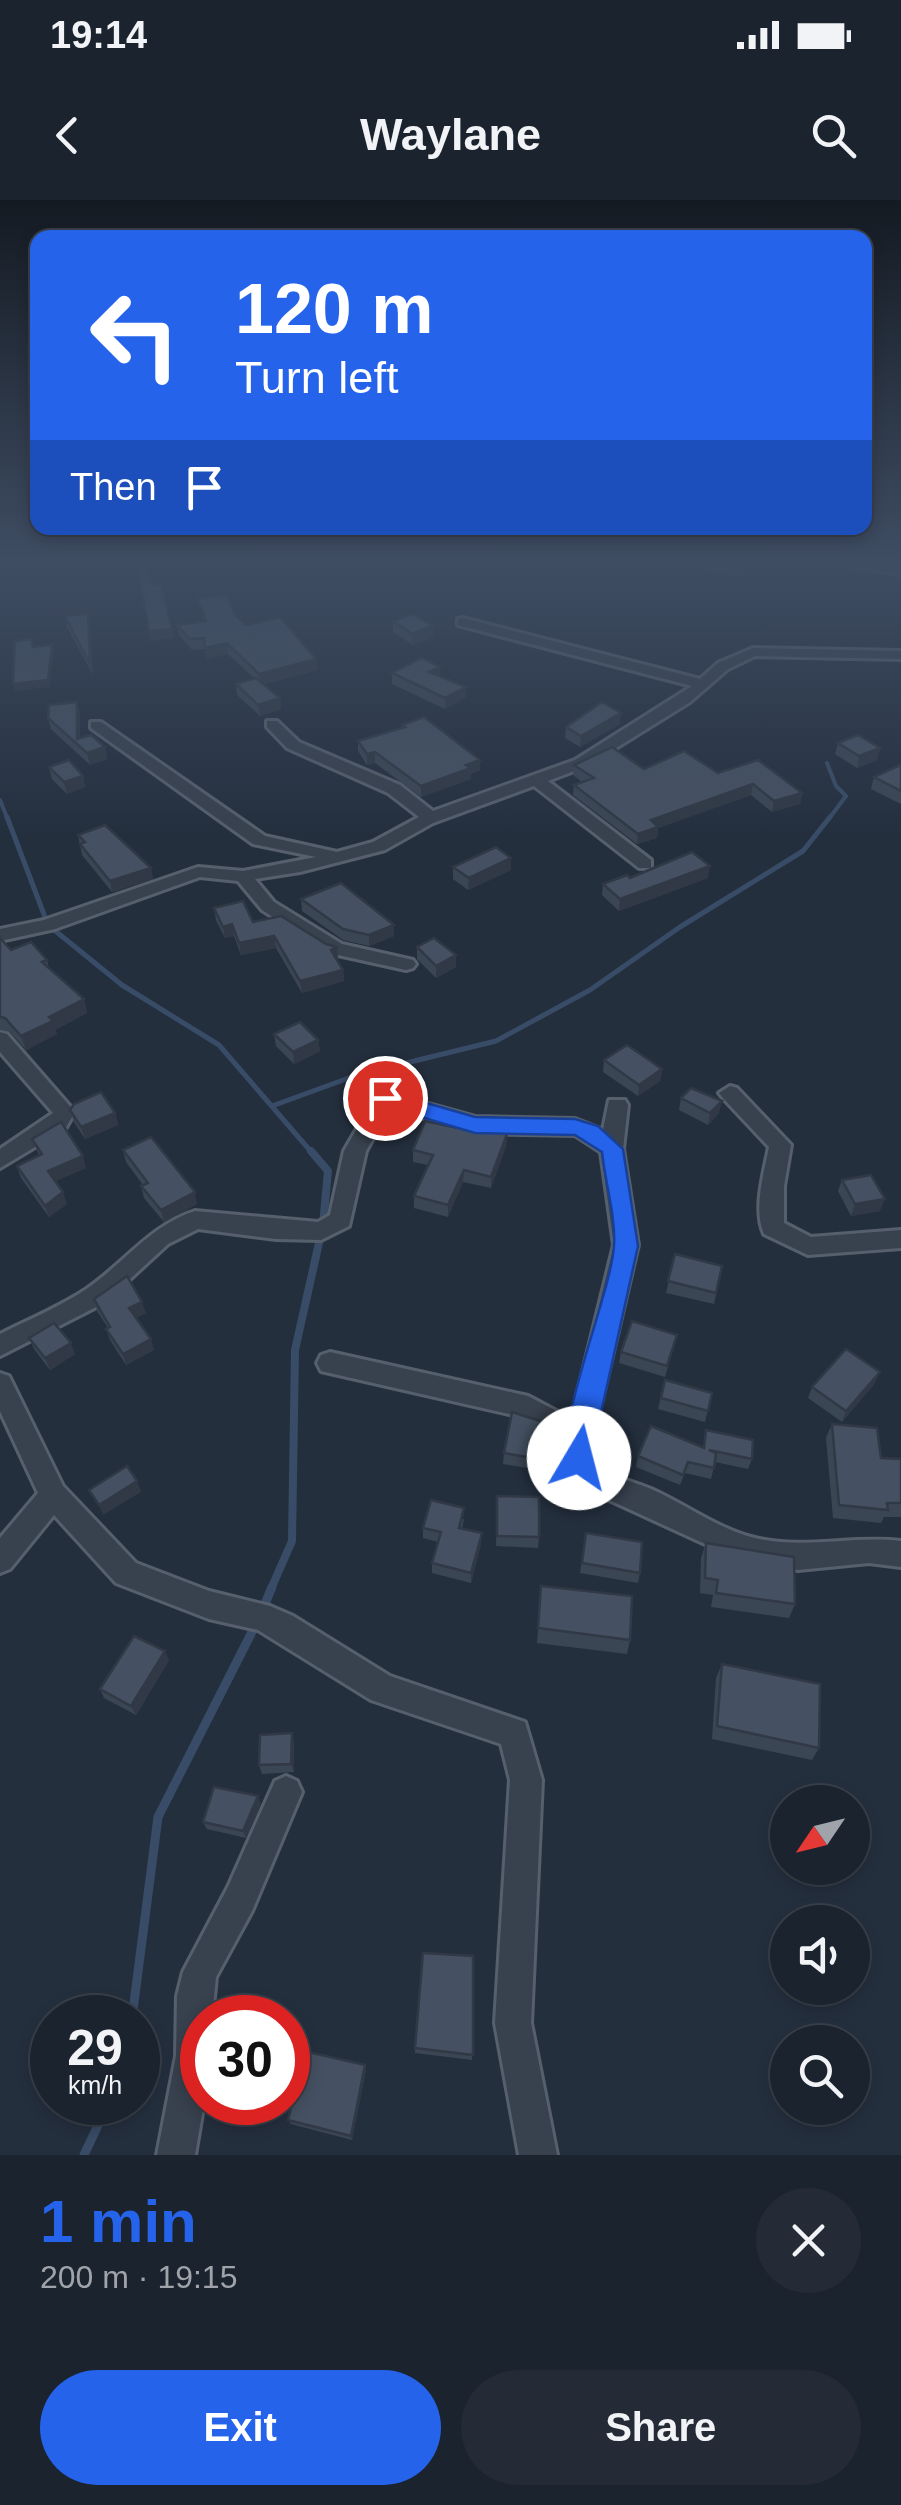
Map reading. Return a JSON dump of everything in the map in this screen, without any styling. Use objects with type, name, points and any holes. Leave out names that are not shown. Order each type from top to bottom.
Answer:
[{"type":"street","points":[[583,653],[702,684]]},
{"type":"street","points":[[0,934],[48,925],[198,872],[243,876],[300,867],[379,846],[431,818],[581,763],[670,709],[724,666],[754,653]]},
{"type":"street","points":[[838,653],[901,655]]},
{"type":"street","points":[[272,724],[292,745],[394,788],[431,818]]},
{"type":"street","points":[[96,725],[260,840],[339,856]]},
{"type":"street","points":[[537,780],[645,864]]},
{"type":"street","points":[[243,876],[268,906],[285,900],[300,867]]},
{"type":"street","points":[[285,900],[336,949],[406,964]]},
{"type":"street","points":[[0,1039],[64,1112],[58,1124],[0,1160]]},
{"type":"street","points":[[730,1093],[780,1145],[772,1186],[772,1228],[808,1246],[901,1239]]},
{"type":"street","points":[[0,1346],[95,1296],[160,1238],[195,1220],[321,1231],[342,1220],[355,1152],[385,1098],[475,1125],[575,1127],[590,1132],[612,1149]]},
{"type":"street","points":[[617,1105],[612,1149],[626,1246],[585,1416],[579,1458],[593,1479],[642,1498],[733,1545],[798,1557],[869,1550],[901,1554]]},
{"type":"street","points":[[330,1363],[528,1407],[557,1425],[585,1416]]},
{"type":"street","points":[[0,1384],[52,1495],[126,1573],[209,1605],[260,1616],[283,1626],[382,1689],[514,1734],[526,1780],[513,2023],[538,2155]]},
{"type":"street","points":[[0,1560],[52,1495]]},
{"type":"street","points":[[176,2155],[194,2056],[195,1996],[200,1972],[240,1899],[286,1792]]},
{"type":"building","points":[[14,653],[51,653],[48,680],[13,684]]},
{"type":"building","points":[[238,653],[311,653],[316,659],[259,674]]},
{"type":"building","points":[[422,658],[440,667],[429,672],[466,687],[445,698],[392,673]]},
{"type":"building","points":[[256,678],[280,698],[258,705],[236,684]]},
{"type":"building","points":[[77,702],[77,739],[91,735],[105,747],[87,753],[48,718],[49,705]]},
{"type":"building","points":[[602,702],[621,713],[581,736],[566,727]]},
{"type":"building","points":[[424,717],[480,760],[466,765],[471,768],[421,786],[375,752],[367,754],[358,741]]},
{"type":"building","points":[[858,735],[880,748],[859,756],[838,743]]},
{"type":"building","points":[[612,747],[644,769],[684,751],[718,773],[758,760],[802,793],[774,801],[753,784],[651,820],[658,827],[638,834],[574,785],[594,778],[574,765]]},
{"type":"building","points":[[69,760],[83,776],[64,782],[49,767]]},
{"type":"building","points":[[901,765],[901,791],[874,777]]},
{"type":"building","points":[[105,825],[151,868],[110,881],[80,844],[85,842],[78,835]]},
{"type":"building","points":[[496,847],[511,858],[469,878],[453,867]]},
{"type":"building","points":[[692,852],[710,866],[620,899],[603,884],[627,875],[630,878]]},
{"type":"building","points":[[341,883],[394,925],[369,935],[343,929],[301,899]]},
{"type":"building","points":[[243,901],[253,922],[281,916],[337,947],[331,950],[343,970],[300,981],[274,936],[239,943],[232,924],[223,927],[214,908]]},
{"type":"building","points":[[0,938],[11,950],[31,942],[47,960],[42,962],[84,999],[49,1017],[53,1021],[21,1036],[0,1017]]},
{"type":"building","points":[[434,938],[456,955],[436,966],[417,947]]},
{"type":"building","points":[[300,1022],[318,1040],[293,1052],[274,1034]]},
{"type":"building","points":[[627,1045],[662,1069],[639,1085],[604,1060]]},
{"type":"building","points":[[691,1088],[722,1101],[710,1113],[681,1098]]},
{"type":"building","points":[[101,1092],[115,1113],[81,1127],[70,1110],[74,1104]]},
{"type":"building","points":[[425,1121],[507,1134],[491,1177],[464,1170],[448,1205],[414,1196],[433,1155],[413,1150]]},
{"type":"building","points":[[61,1122],[83,1156],[48,1171],[63,1192],[45,1206],[17,1166],[42,1154],[32,1139]]},
{"type":"building","points":[[151,1137],[195,1192],[161,1210],[141,1186],[148,1183],[123,1150]]},
{"type":"building","points":[[871,1175],[885,1199],[855,1204],[842,1180]]},
{"type":"building","points":[[675,1254],[722,1266],[716,1293],[668,1281]]},
{"type":"building","points":[[127,1276],[142,1302],[129,1308],[151,1339],[123,1354],[106,1329],[110,1327],[94,1299]]},
{"type":"building","points":[[632,1321],[677,1335],[667,1366],[621,1352]]},
{"type":"building","points":[[54,1323],[71,1343],[45,1358],[29,1338]]},
{"type":"building","points":[[846,1349],[880,1372],[846,1411],[812,1387]]},
{"type":"building","points":[[665,1380],[712,1393],[708,1411],[661,1398]]},
{"type":"building","points":[[512,1412],[562,1428],[556,1462],[504,1453]]},
{"type":"building","points":[[832,1424],[877,1428],[881,1458],[901,1459],[901,1503],[887,1503],[888,1510],[839,1505]]},
{"type":"building","points":[[651,1426],[704,1448],[706,1430],[753,1440],[752,1459],[709,1450],[716,1453],[714,1468],[688,1462],[683,1475],[638,1456]]},
{"type":"building","points":[[127,1466],[137,1481],[99,1505],[89,1490]]},
{"type":"building","points":[[497,1496],[539,1497],[539,1537],[497,1536]]},
{"type":"building","points":[[431,1500],[464,1508],[459,1528],[482,1533],[471,1573],[432,1563],[441,1532],[423,1528]]},
{"type":"building","points":[[586,1533],[642,1542],[640,1573],[582,1563]]},
{"type":"building","points":[[706,1543],[794,1557],[795,1604],[716,1593],[718,1580],[705,1578]]},
{"type":"building","points":[[541,1586],[632,1596],[630,1640],[538,1628]]},
{"type":"building","points":[[134,1636],[165,1651],[131,1706],[100,1689]]},
{"type":"building","points":[[722,1664],[820,1684],[819,1748],[717,1726]]},
{"type":"building","points":[[292,1733],[291,1764],[259,1765],[260,1735]]},
{"type":"building","points":[[214,1787],[258,1796],[243,1831],[203,1822]]},
{"type":"building","points":[[423,1953],[473,1956],[473,2055],[415,2048]]},
{"type":"building","points":[[310,2052],[365,2065],[351,2136],[308,2125]]},
{"type":"waterway","points":[[827,763],[836,786],[846,796],[828,820]]},
{"type":"waterway","points":[[0,800],[8,820]]},
{"type":"waterway","points":[[7,817],[48,925],[122,985],[219,1045],[313,1154]]},
{"type":"waterway","points":[[272,1106],[357,1075],[496,1041],[590,990],[680,927],[803,851],[830,817]]},
{"type":"waterway","points":[[271,1589],[292,1541],[295,1350],[323,1225],[328,1171],[311,1151]]},
{"type":"waterway","points":[[262,1611],[272,1587]]},
{"type":"waterway","points":[[135,1995],[158,1817],[257,1622]]},
{"type":"waterway","points":[[84,2155],[98,2125]]},
{"type":"route","points":[[385,1098],[475,1125],[575,1127],[590,1132],[612,1149],[626,1246],[585,1416],[579,1458]]}]
